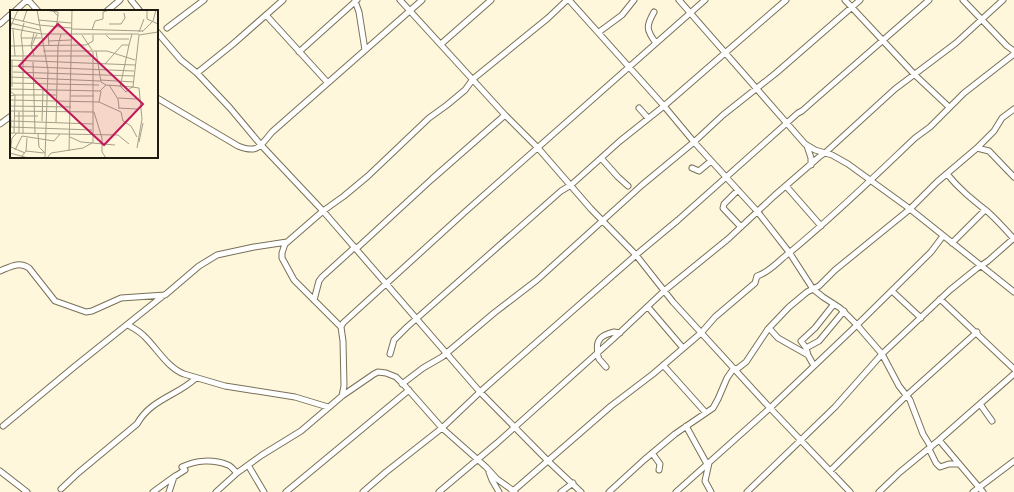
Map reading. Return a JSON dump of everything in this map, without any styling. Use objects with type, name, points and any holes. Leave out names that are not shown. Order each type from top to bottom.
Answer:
[{"type":"street","points":[[16,10],[27,0],[37,10]]},
{"type":"street","points":[[108,10],[120,0]]},
{"type":"street","points":[[131,0],[139,10]]},
{"type":"street","points":[[166,28],[204,0]]},
{"type":"street","points":[[197,73],[283,0]]},
{"type":"street","points":[[400,0],[505,115],[538,148],[602,221],[636,255],[673,302],[701,333],[800,441],[850,492]]},
{"type":"street","points":[[158,99],[238,146],[252,150],[256,149],[272,132],[422,0]]},
{"type":"street","points":[[441,44],[491,0]]},
{"type":"street","points":[[342,396],[344,386],[343,341],[341,327],[294,280],[282,258],[282,249],[287,242],[323,211],[368,176],[429,118],[465,90],[473,79],[568,0],[599,32],[726,178],[758,211],[789,252],[813,289],[844,311],[882,354],[912,405],[936,463],[940,467],[951,463],[959,464]]},
{"type":"street","points":[[599,32],[622,15],[634,0]]},
{"type":"street","points":[[679,0],[756,90],[807,146],[811,158],[811,165]]},
{"type":"street","points":[[341,327],[345,321],[466,211],[705,0]]},
{"type":"street","points":[[390,354],[394,340],[417,318],[561,191],[571,185],[786,0]]},
{"type":"street","points":[[845,0],[915,75],[949,107]]},
{"type":"street","points":[[402,384],[422,368],[447,353],[537,280],[642,185],[694,142],[722,115],[756,90],[860,0]]},
{"type":"street","points":[[363,492],[442,428],[480,392],[726,178],[786,123],[802,111],[929,0]]},
{"type":"street","points":[[216,492],[248,465],[301,431],[342,396],[378,372],[391,375],[402,384],[442,428],[513,492],[547,460],[701,333],[715,317],[755,283],[758,276],[766,273],[821,226],[918,136],[930,127],[949,107],[1014,52],[963,0]]},
{"type":"street","points":[[439,492],[515,427],[620,333],[664,290],[728,239],[889,95],[956,43],[1003,0]]},
{"type":"street","points":[[299,52],[356,1],[365,50]]},
{"type":"street","points":[[654,12],[648,22],[648,29],[656,43]]},
{"type":"street","points":[[0,24],[10,15]]},
{"type":"street","points":[[266,15],[328,83]]},
{"type":"street","points":[[158,33],[181,60],[197,73],[230,108],[261,145],[323,211],[480,392],[581,492]]},
{"type":"street","points":[[639,108],[648,118]]},
{"type":"street","points":[[734,368],[737,369],[746,362],[769,328],[800,298],[819,286],[835,270],[910,209],[977,148],[994,131],[1002,118],[1014,109]]},
{"type":"street","points":[[314,300],[322,277],[505,115]]},
{"type":"street","points":[[0,124],[10,117]]},
{"type":"street","points":[[807,146],[826,152],[838,158],[910,209],[1014,292]]},
{"type":"street","points":[[977,148],[989,151],[1013,176]]},
{"type":"street","points":[[601,158],[628,186]]},
{"type":"street","points":[[692,168],[700,171],[711,161]]},
{"type":"street","points":[[747,492],[836,407],[882,354],[960,281],[988,261],[1014,238],[964,192],[947,174]]},
{"type":"street","points":[[786,186],[821,226]]},
{"type":"street","points":[[738,190],[724,204],[723,208],[740,227]]},
{"type":"street","points":[[952,243],[985,210]]},
{"type":"street","points":[[676,492],[770,408],[857,325],[931,252],[943,236]]},
{"type":"street","points":[[2,426],[165,295],[198,266],[217,255],[287,242]]},
{"type":"street","points":[[0,271],[15,265],[23,265],[29,268],[56,301],[83,312],[92,311],[121,298],[165,295]]},
{"type":"street","points":[[892,291],[921,318]]},
{"type":"street","points":[[940,299],[1014,368]]},
{"type":"street","points":[[814,366],[806,348],[801,341],[815,328],[834,304]]},
{"type":"street","points":[[648,307],[683,348]]},
{"type":"street","points":[[806,348],[818,341],[844,311]]},
{"type":"street","points":[[128,325],[146,337],[178,372],[225,386],[295,397],[328,407]]},
{"type":"street","points":[[769,328],[778,338],[808,355]]},
{"type":"street","points":[[606,367],[599,359],[597,344],[600,339],[614,332],[620,333]]},
{"type":"street","points":[[830,471],[906,396],[977,332]]},
{"type":"street","points":[[663,365],[706,413]]},
{"type":"street","points":[[609,492],[652,453],[715,405],[734,368]]},
{"type":"street","points":[[879,492],[900,472],[930,448],[1014,374]]},
{"type":"street","points":[[61,489],[137,424],[141,417],[155,403],[196,378]]},
{"type":"street","points":[[286,492],[408,390]]},
{"type":"street","points":[[980,404],[992,421]]},
{"type":"street","points":[[686,426],[708,464],[705,481],[711,492]]},
{"type":"street","points":[[939,440],[983,492]]},
{"type":"street","points":[[652,453],[661,466],[659,470]]},
{"type":"street","points":[[185,470],[182,467],[202,461],[229,465],[238,473]]},
{"type":"street","points":[[973,492],[978,487],[1013,464]]},
{"type":"street","points":[[248,465],[264,492]]},
{"type":"street","points":[[488,469],[499,492]]},
{"type":"street","points":[[153,492],[185,470]]},
{"type":"street","points":[[169,492],[174,477],[185,470]]},
{"type":"street","points":[[0,471],[27,492]]},
{"type":"street","points":[[561,492],[573,483]]}]
